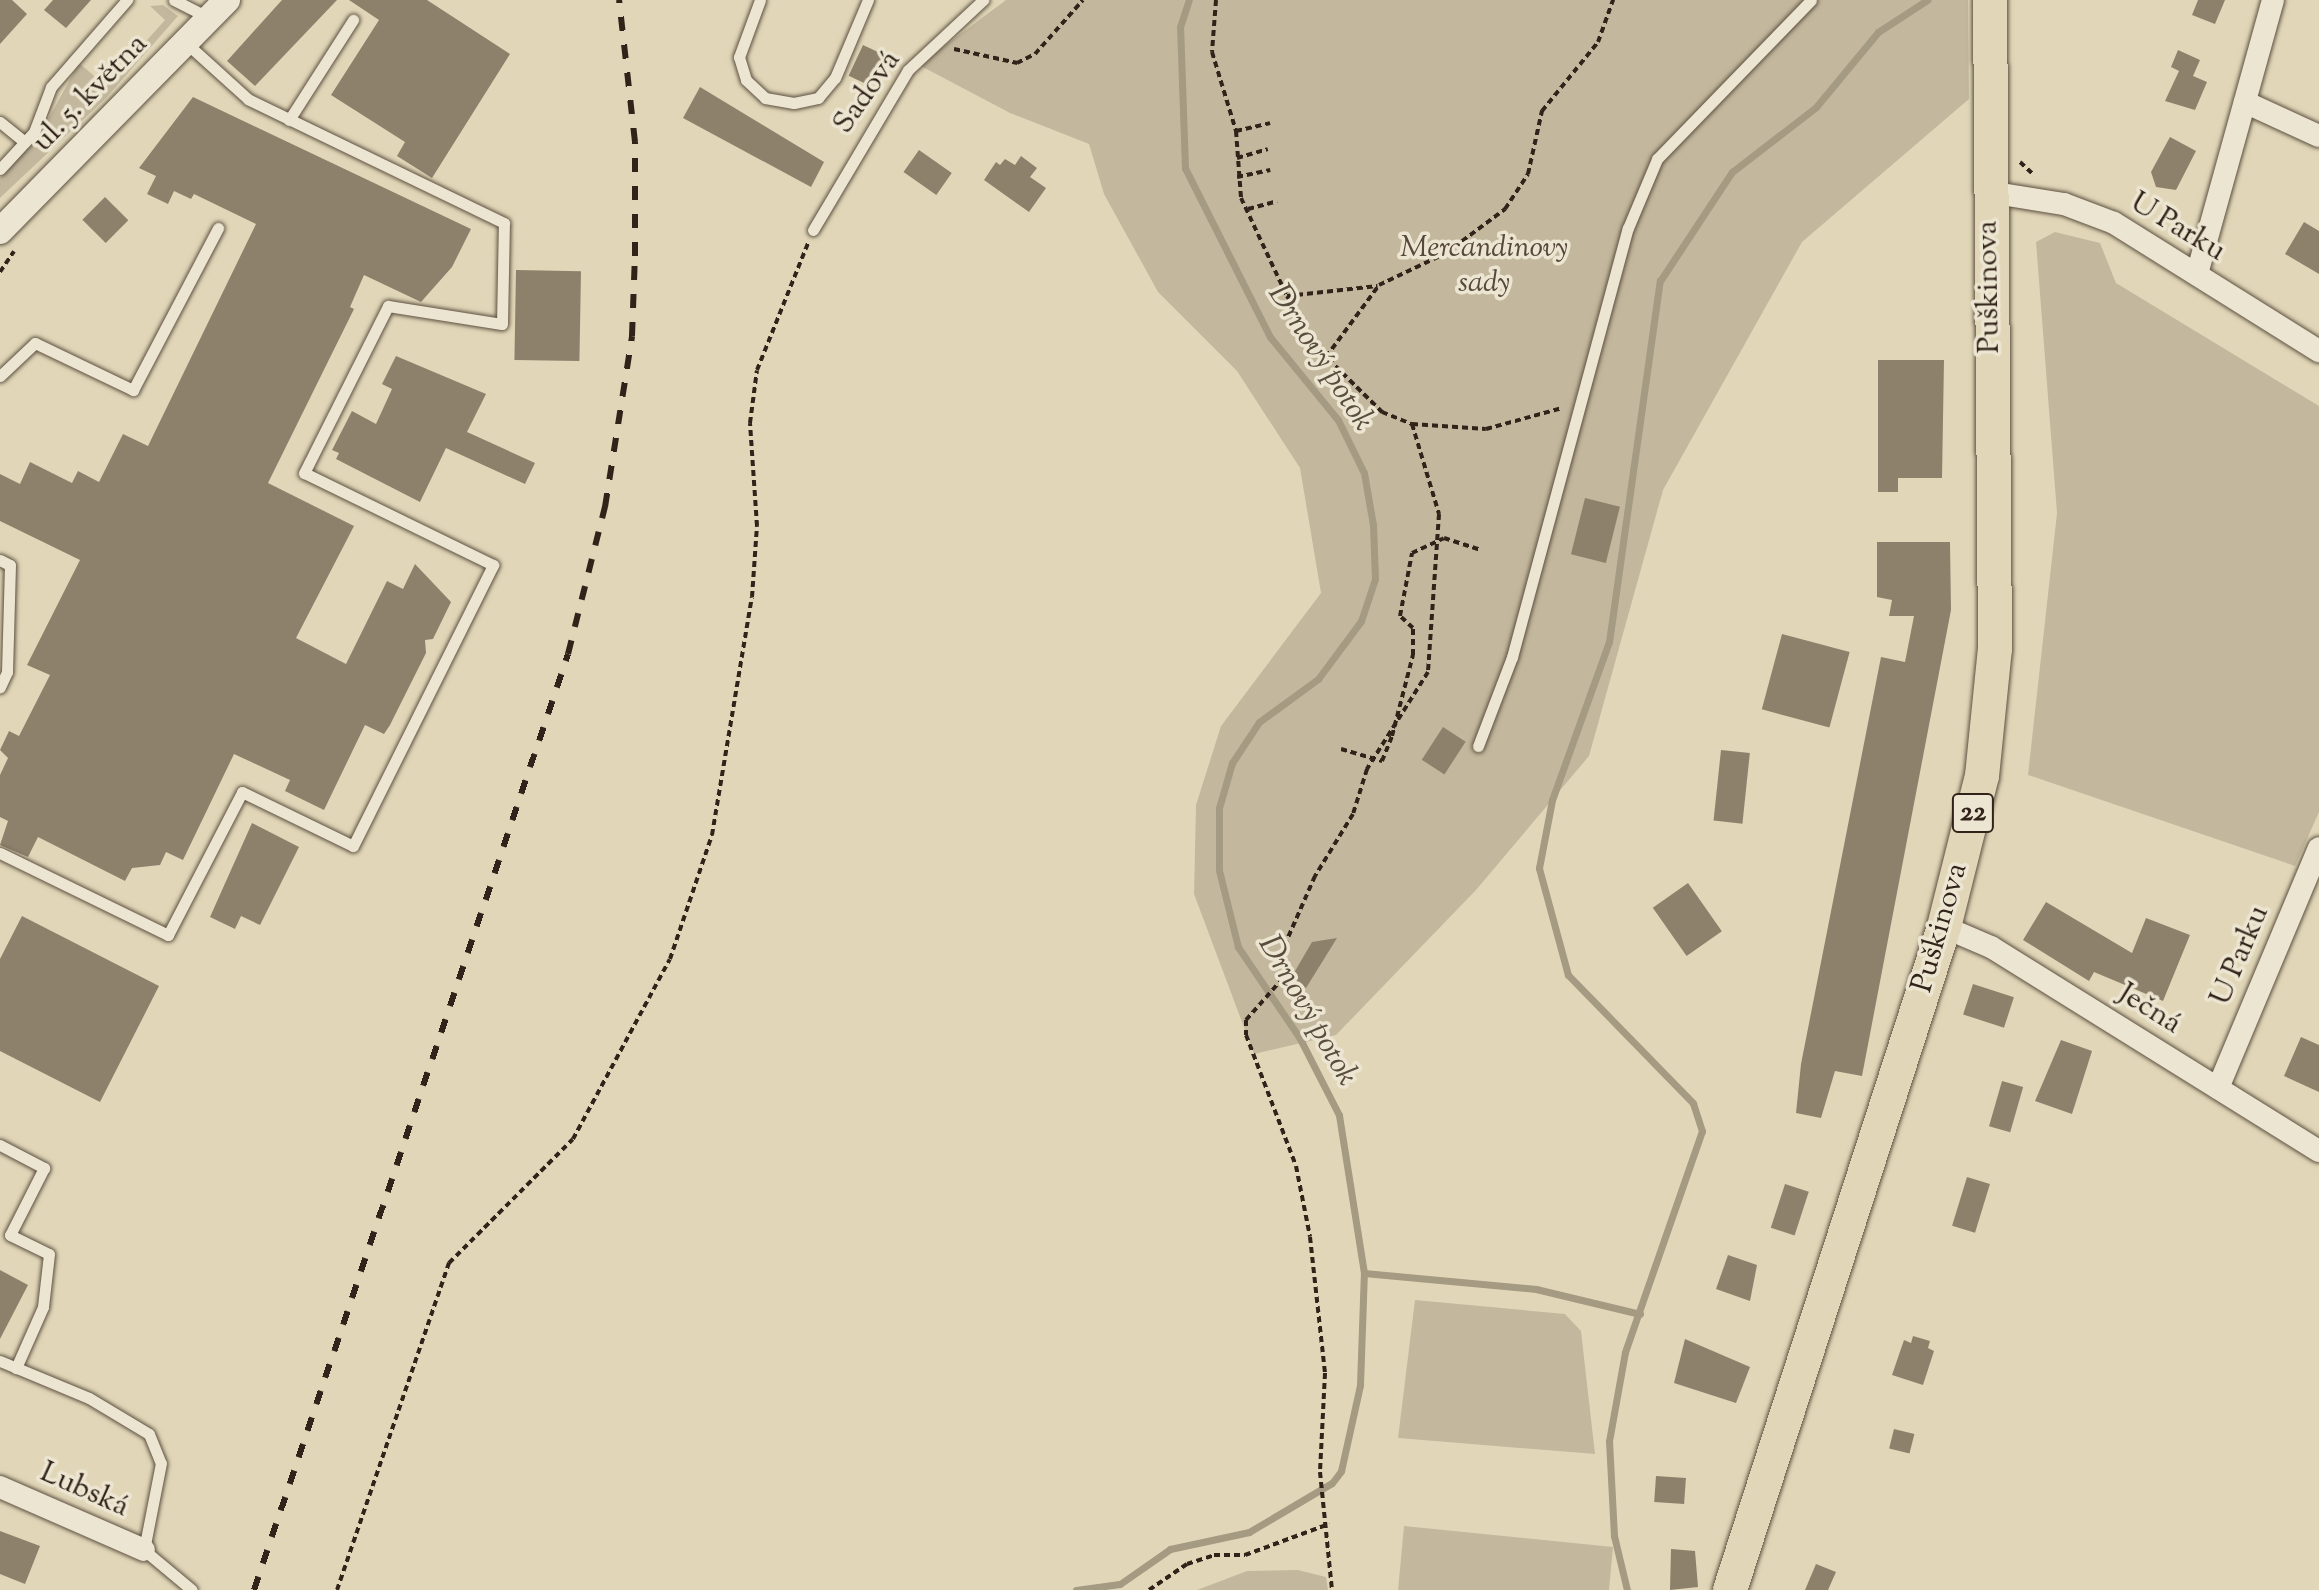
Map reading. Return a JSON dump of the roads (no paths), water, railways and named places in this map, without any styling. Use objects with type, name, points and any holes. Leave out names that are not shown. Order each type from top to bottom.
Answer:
[{"type":"main road","name":"Puškinova","points":[[1730,1590],[1944,927],[1982,776],[1995,649],[1989,192],[1990,0]]},
{"type":"street","points":[[2197,274],[2273,0]]},
{"type":"street","name":"ul. 5. května","points":[[0,231],[218,9]]},
{"type":"street","points":[[2245,102],[2319,136]]},
{"type":"street","name":"U Parku","points":[[1989,192],[2064,204],[2114,223],[2319,351]]},
{"type":"street","name":"U Parku","points":[[2218,1088],[2318,854]]},
{"type":"street","name":"Ječná","points":[[1944,927],[1991,947],[2319,1151]]},
{"type":"street","name":"Lubská","points":[[0,1487],[144,1550]]},
{"type":"lane","points":[[0,169],[25,142],[51,87],[127,0]]},
{"type":"lane","points":[[174,0],[218,9]]},
{"type":"lane","points":[[760,0],[739,57],[746,80],[765,98],[794,103],[818,98],[835,78],[868,0]]},
{"type":"lane","name":"Sadová","points":[[813,230],[908,70],[983,0]]},
{"type":"lane","points":[[1478,746],[1512,657],[1628,228],[1657,159],[1811,0]]},
{"type":"lane","points":[[289,120],[353,20]]},
{"type":"lane","points":[[0,853],[168,935],[242,792],[353,846],[493,565],[304,473],[388,306],[502,324],[504,223],[248,99],[185,43]]},
{"type":"lane","points":[[0,122],[25,142]]},
{"type":"lane","points":[[0,376],[35,343],[133,390],[218,228]]},
{"type":"lane","points":[[0,560],[10,565],[7,672],[0,687]]},
{"type":"lane","points":[[0,1145],[44,1168],[10,1235],[49,1254],[43,1307],[16,1368]]},
{"type":"lane","points":[[0,1361],[89,1398],[149,1434],[161,1463],[144,1550],[192,1590]]},
{"type":"waterway","name":"Drnový potok","points":[[1076,1590],[1120,1584],[1170,1549],[1249,1532],[1332,1483],[1341,1471],[1360,1385],[1364,1273],[1339,1115],[1299,1037],[1238,947],[1219,870],[1219,808],[1232,763],[1259,722],[1318,679],[1361,621],[1375,579],[1373,525],[1364,473],[1338,420],[1270,337],[1185,168],[1180,27],[1189,0]]},
{"type":"waterway","points":[[1627,1590],[1614,1536],[1609,1441],[1625,1352],[1702,1131],[1693,1103],[1568,975],[1539,868],[1552,800],[1609,642],[1660,281],[1732,172],[1816,107],[1878,32],[1927,0]]},
{"type":"waterway","points":[[1364,1273],[1536,1289],[1640,1314]]},
{"type":"railway","points":[[254,1590],[568,654],[605,507],[632,336],[635,256],[635,142],[619,0]]},
{"type":"park label","name":"Mercandinovy sady","points":[[1484,266]]}]
